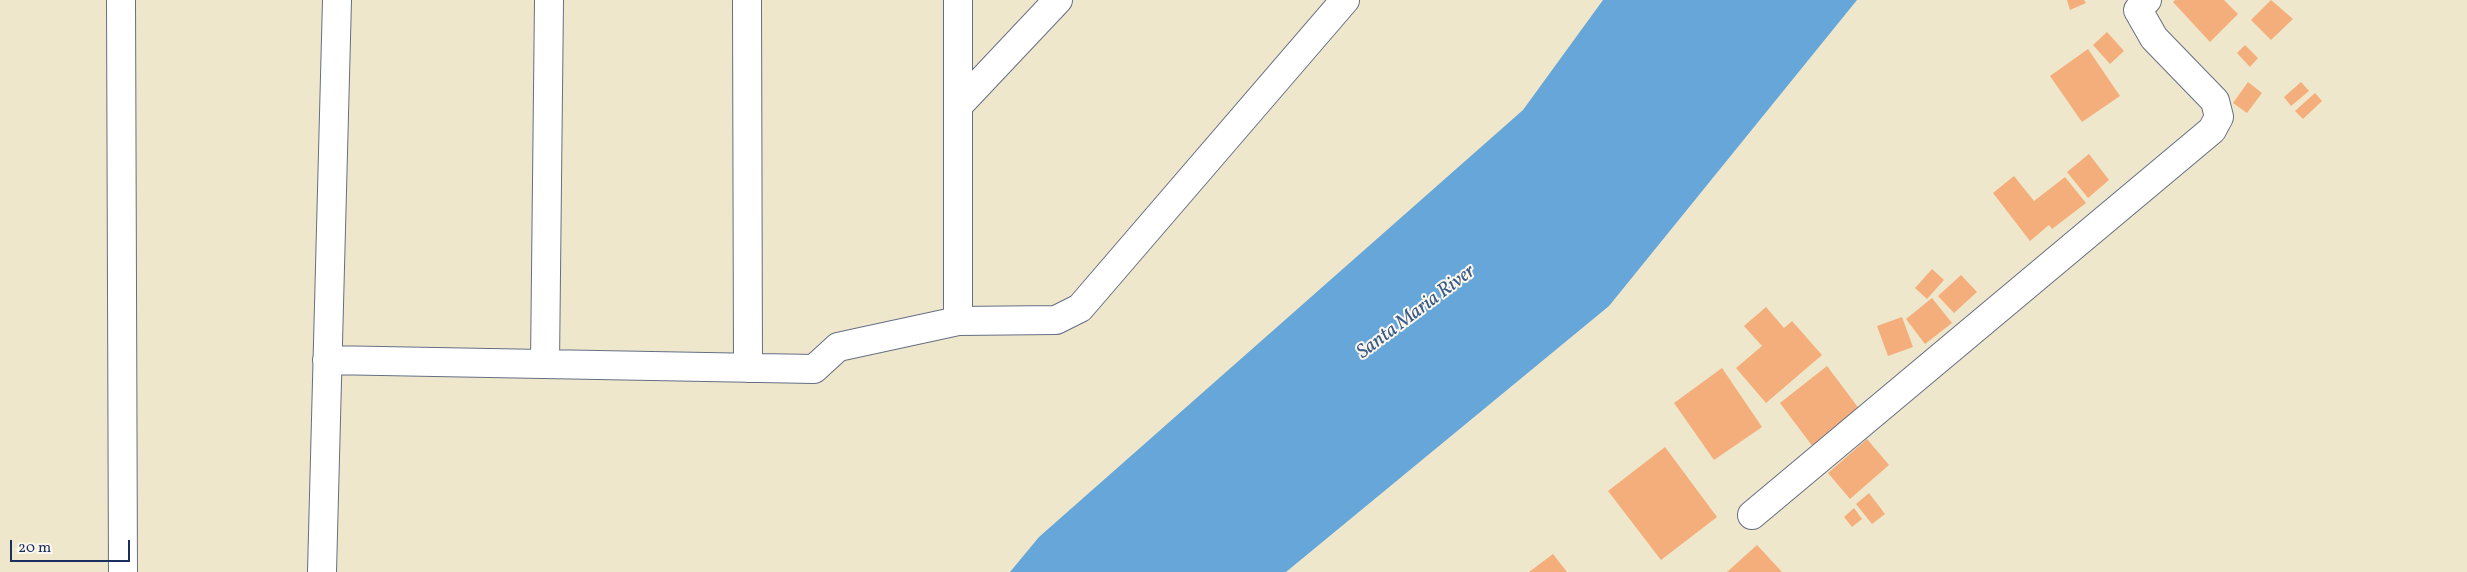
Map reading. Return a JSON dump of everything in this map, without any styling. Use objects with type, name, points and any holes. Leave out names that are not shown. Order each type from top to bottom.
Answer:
[{"type":"street","points":[[121,0],[123,572]]},
{"type":"street","points":[[322,572],[338,0]]},
{"type":"street","points":[[545,364],[549,0]]},
{"type":"street","points":[[747,0],[748,368]]},
{"type":"street","points":[[958,0],[958,320]]},
{"type":"street","points":[[958,106],[1058,0]]},
{"type":"street","points":[[327,360],[814,369],[838,347],[958,320],[1056,320],[1080,308],[1345,0]]},
{"type":"street","points":[[1752,515],[2212,130],[2220,117],[2216,101],[2154,38],[2138,10],[2147,0]]},
{"type":"water","name":"Santa Maria River","points":[[1603,0],[1857,0],[1609,306],[1286,572],[1010,572],[1039,537],[1523,110]]},
{"type":"building","points":[[2067,0],[2084,0],[2086,3],[2070,10]]},
{"type":"building","points":[[2175,0],[2224,0],[2238,14],[2210,42],[2173,2]]},
{"type":"building","points":[[2271,0],[2293,19],[2271,40],[2251,20]]},
{"type":"building","points":[[2107,32],[2124,51],[2110,64],[2093,45]]},
{"type":"building","points":[[2245,45],[2258,58],[2250,67],[2237,53]]},
{"type":"building","points":[[2088,49],[2120,96],[2082,122],[2050,76]]},
{"type":"building","points":[[2248,82],[2262,93],[2247,113],[2233,103]]},
{"type":"building","points":[[2301,82],[2309,91],[2291,106],[2284,97]]},
{"type":"building","points":[[2315,93],[2322,101],[2303,119],[2295,111]]},
{"type":"building","points":[[2089,154],[2109,180],[2088,198],[2067,172]]},
{"type":"building","points":[[2014,176],[2034,201],[2065,177],[2086,203],[2052,229],[2049,225],[2030,241],[1993,193]]},
{"type":"building","points":[[1932,269],[1944,280],[1927,299],[1915,288]]},
{"type":"building","points":[[1961,275],[1977,292],[1954,313],[1938,296]]},
{"type":"building","points":[[1932,298],[1952,323],[1925,344],[1906,319]]},
{"type":"building","points":[[1766,307],[1784,328],[1792,321],[1822,355],[1766,403],[1736,368],[1762,346],[1744,326]]},
{"type":"building","points":[[1902,317],[1913,347],[1888,356],[1877,326]]},
{"type":"building","points":[[1827,366],[1860,410],[1813,447],[1780,403]]},
{"type":"building","points":[[1722,368],[1762,427],[1714,460],[1674,403]]},
{"type":"building","points":[[1867,439],[1889,465],[1850,499],[1828,473]]},
{"type":"building","points":[[1665,447],[1717,517],[1661,560],[1608,491]]},
{"type":"building","points":[[1869,493],[1885,514],[1872,524],[1856,504]]},
{"type":"building","points":[[1854,508],[1862,519],[1852,527],[1844,517]]},
{"type":"building","points":[[1757,545],[1782,572],[1727,572]]},
{"type":"building","points":[[1553,554],[1567,572],[1529,572]]}]
